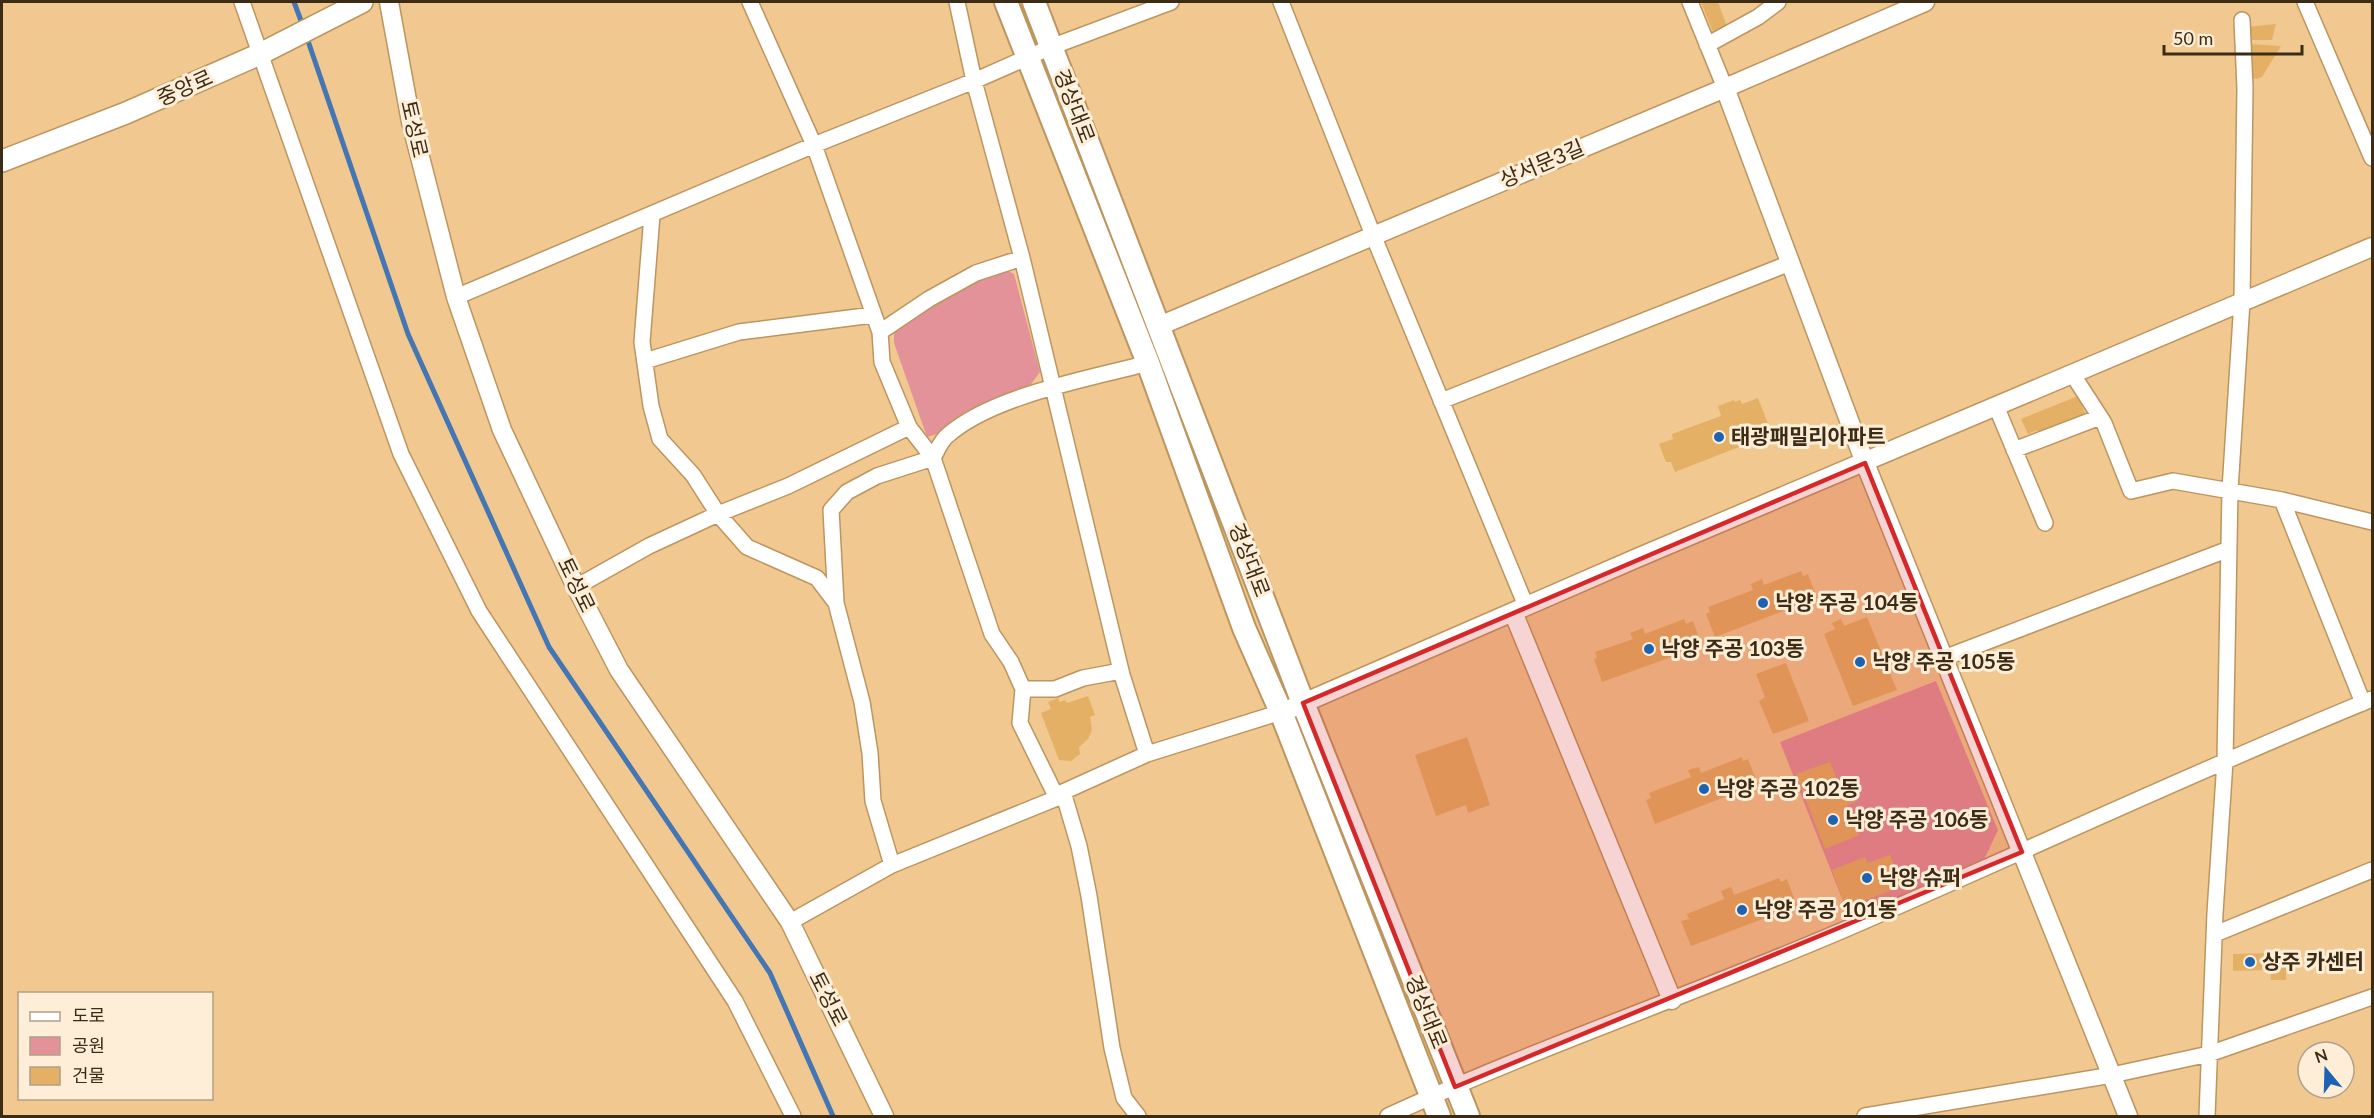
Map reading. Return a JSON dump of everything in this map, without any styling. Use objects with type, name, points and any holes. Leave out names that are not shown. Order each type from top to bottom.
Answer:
[{"type":"main road","name":"중앙로","points":[[2,160],[126,113],[260,54],[362,2]]},
{"type":"main road","name":"경상대로","points":[[1006,2],[1148,363],[1244,628],[1281,712],[1435,1107]]},
{"type":"main road","name":"경상대로","points":[[1034,2],[1303,703],[1468,1116]]},
{"type":"street","points":[[242,2],[401,454],[479,611],[735,1001],[793,1116]]},
{"type":"street","name":"토성로","points":[[389,2],[411,122],[456,297],[502,430],[576,587],[619,670],[790,922],[884,1116]]},
{"type":"street","points":[[750,2],[814,145],[880,332],[882,362],[909,427],[933,458],[992,634],[1011,662],[1023,689],[1020,723],[1060,795],[1079,846],[1103,977],[1112,1048],[1124,1098],[1138,1116]]},
{"type":"street","points":[[957,2],[974,81],[1022,258],[1054,388],[1121,671],[1147,754]]},
{"type":"street","points":[[456,297],[1051,47],[1171,2]]},
{"type":"street","points":[[1281,2],[1373,235],[1442,401],[1519,609],[1672,1000]]},
{"type":"street","points":[[1690,2],[1725,88],[1865,463],[2128,1116]]},
{"type":"street","points":[[1707,45],[1758,17],[1778,2]]},
{"type":"street","name":"상서문3길","points":[[1160,326],[1925,2]]},
{"type":"street","points":[[2306,2],[2373,158]]},
{"type":"street","points":[[2207,1116],[2225,760],[2230,490],[2242,301],[2245,88],[2242,20]]},
{"type":"street","points":[[652,215],[642,342],[651,406],[660,439],[693,475],[718,514],[747,547],[817,578],[836,603]]},
{"type":"street","points":[[790,922],[892,865],[1060,795],[1147,754],[1303,703],[2373,247]]},
{"type":"street","points":[[880,332],[929,299],[976,273],[1022,258]]},
{"type":"street","points":[[1442,401],[1790,263]]},
{"type":"street","points":[[645,361],[739,332],[873,315]]},
{"type":"street","points":[[892,865],[873,801],[870,753],[862,702],[836,603],[831,510],[847,492],[877,477],[933,458],[946,436],[990,408],[1148,363]]},
{"type":"street","points":[[2073,375],[2100,417],[2131,491],[2173,482],[2282,500],[2373,522]]},
{"type":"street","points":[[1996,406],[2045,524]]},
{"type":"street","points":[[2014,450],[2100,417]]},
{"type":"street","points":[[576,587],[649,546],[718,514],[788,486],[909,427]]},
{"type":"street","points":[[1388,1116],[1435,1107],[1455,1087],[1839,932],[2225,760],[2368,701],[2282,500]]},
{"type":"street","points":[[1944,658],[2229,549]]},
{"type":"street","points":[[1023,689],[1055,689],[1083,678],[1121,671]]},
{"type":"street","points":[[2215,934],[2373,870]]},
{"type":"street","points":[[1864,1116],[2112,1075],[2209,1054],[2373,997]]},
{"type":"highlighted area","points":[[1865,463],[2022,852],[1455,1087],[1303,703]]},
{"type":"green space","points":[[1002,268],[1014,274],[1040,372],[1026,391],[983,404],[944,432],[927,437],[894,343],[894,331],[936,300]]},
{"type":"green space","points":[[1936,681],[1998,830],[1983,862],[1860,914],[1845,906],[1780,742]]},
{"type":"building","points":[[1701,2],[1718,2],[1727,27],[1713,32]]},
{"type":"building","points":[[2276,24],[2272,40],[2248,40],[2246,27]]},
{"type":"building","points":[[2248,44],[2281,46],[2262,77],[2257,79],[2251,78]]},
{"type":"building","points":[[2078,396],[2086,416],[2039,435],[2037,430],[2028,434],[2021,419]]},
{"type":"building","name":"태광패밀리아파트","points":[[1758,398],[1772,434],[1675,472],[1671,462],[1666,462],[1659,444],[1673,439],[1672,434],[1721,416],[1718,406],[1734,400],[1735,402],[1740,400],[1742,404]]},
{"type":"building","name":"낙양 주공 104동","points":[[1801,571],[1803,576],[1808,574],[1817,598],[1715,637],[1706,614],[1710,612],[1708,607],[1753,590],[1751,584],[1762,579],[1764,585]]},
{"type":"building","name":"낙양 주공 105동","points":[[1867,617],[1897,690],[1853,706],[1824,634],[1835,629],[1832,623],[1841,619],[1844,626]]},
{"type":"building","name":"낙양 주공 103동","points":[[1684,619],[1686,624],[1693,621],[1702,646],[1602,682],[1594,659],[1597,658],[1595,652],[1633,639],[1630,633],[1643,628],[1645,634]]},
{"type":"building","points":[[1786,663],[1809,721],[1773,734],[1759,701],[1765,697],[1756,674]]},
{"type":"building","points":[[1088,696],[1095,715],[1090,717],[1092,730],[1088,739],[1079,747],[1080,754],[1071,761],[1059,760],[1041,713],[1051,709],[1048,702],[1058,698],[1060,702],[1065,700],[1067,703]]},
{"type":"building","points":[[1467,737],[1490,805],[1468,813],[1466,805],[1436,816],[1415,755]]},
{"type":"building","name":"낙양 주공 102동","points":[[1742,757],[1743,761],[1748,759],[1758,784],[1655,824],[1646,800],[1651,798],[1649,793],[1691,777],[1688,770],[1699,767],[1701,773]]},
{"type":"building","name":"낙양 주공 106동","points":[[1830,762],[1843,795],[1853,791],[1857,801],[1847,805],[1859,835],[1825,849],[1796,774]]},
{"type":"building","name":"낙양 슈퍼","points":[[1890,855],[1902,886],[1846,908],[1832,870],[1865,857],[1867,863]]},
{"type":"building","name":"낙양 주공 101동","points":[[1779,878],[1781,882],[1787,879],[1797,906],[1691,946],[1681,921],[1689,919],[1687,914],[1724,899],[1721,891],[1731,887],[1734,895]]},
{"type":"building","points":[[2286,950],[2286,980],[2271,980],[2269,951]]},
{"type":"building","name":"상주 카센터","points":[[2267,953],[2267,970],[2233,971],[2233,954]]},
{"type":"waterway","points":[[294,2],[303,26]]},
{"type":"waterway","points":[[306,35],[408,334],[549,647],[770,973],[833,1116]]},
{"type":"place","name":"태광패밀리아파트","points":[[1719,437]]},
{"type":"place","name":"낙양 주공 104동","points":[[1763,603]]},
{"type":"place","name":"낙양 주공 103동","points":[[1649,649]]},
{"type":"place","name":"낙양 주공 105동","points":[[1860,662]]},
{"type":"place","name":"낙양 주공 102동","points":[[1704,789]]},
{"type":"place","name":"낙양 주공 106동","points":[[1833,820]]},
{"type":"place","name":"낙양 슈퍼","points":[[1867,878]]},
{"type":"place","name":"낙양 주공 101동","points":[[1742,910]]},
{"type":"place","name":"상주 카센터","points":[[2250,962]]}]
